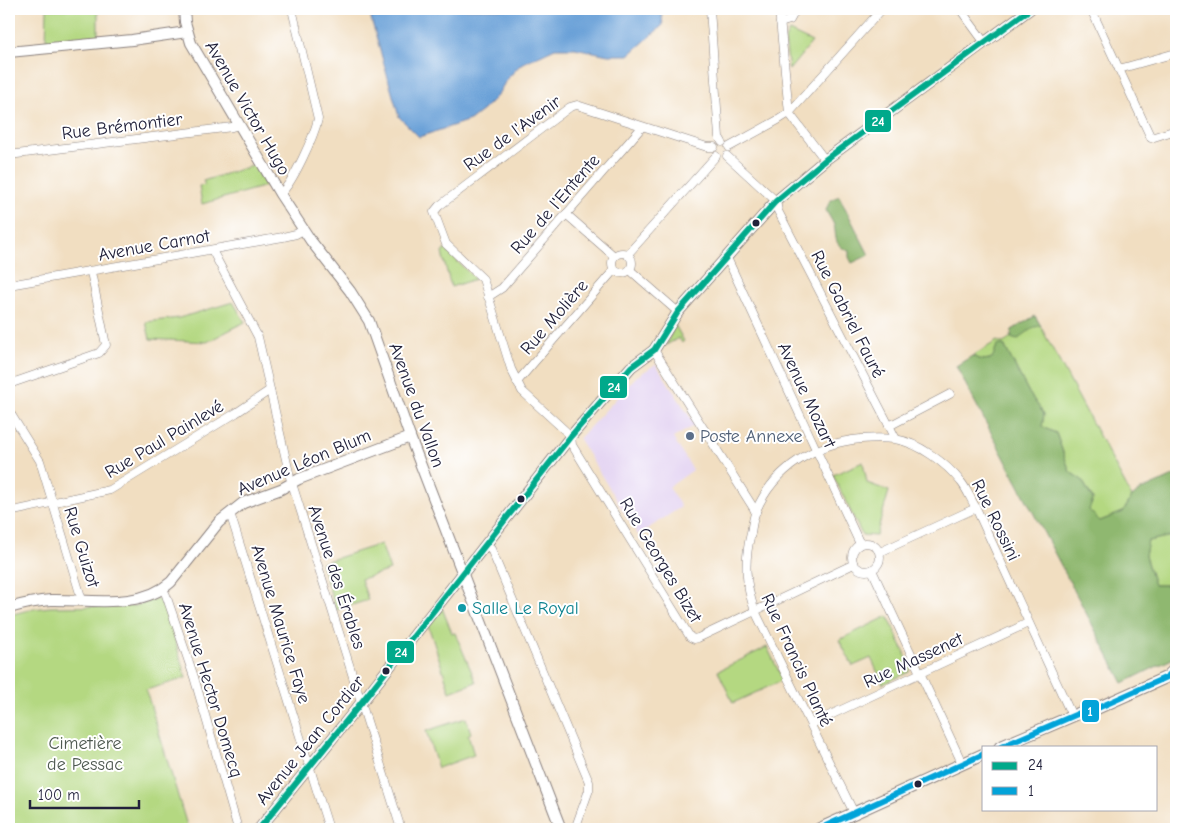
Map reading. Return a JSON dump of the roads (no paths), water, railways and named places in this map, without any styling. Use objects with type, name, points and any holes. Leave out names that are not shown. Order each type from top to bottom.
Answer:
[{"type":"main road","points":[[1002,746],[1077,714],[1089,705],[1164,671],[1176,668]]},
{"type":"main road","points":[[819,829],[982,755]]},
{"type":"street","name":"Avenue Victor Hugo","points":[[184,9],[187,32],[191,43],[280,194]]},
{"type":"street","points":[[280,194],[288,185],[315,130],[318,119],[292,9]]},
{"type":"street","points":[[710,9],[719,137],[726,148],[776,201]]},
{"type":"street","points":[[779,9],[789,113],[825,160]]},
{"type":"street","points":[[780,23],[790,20],[796,9]]},
{"type":"street","points":[[627,255],[716,156],[719,158],[726,148],[789,113],[882,9]]},
{"type":"street","points":[[960,9],[985,43]]},
{"type":"street","name":"Avenue Jean Cordier","points":[[259,829],[361,703],[571,436],[631,367],[654,350],[678,312],[776,201],[825,160],[1030,9]]},
{"type":"street","points":[[1091,9],[1151,138],[1176,130]]},
{"type":"street","points":[[9,52],[122,41],[187,32]]},
{"type":"street","points":[[1119,69],[1176,53]]},
{"type":"street","name":"Rue de l'Avenir","points":[[488,297],[483,279],[446,244],[434,212],[439,206],[570,107],[577,105],[707,147],[714,147]]},
{"type":"street","name":"Rue Brémontier","points":[[9,155],[236,127],[239,125]]},
{"type":"street","name":"Rue de l'Entente","points":[[488,297],[502,288],[642,127]]},
{"type":"street","points":[[716,156],[713,150],[718,143],[726,148]]},
{"type":"street","name":"Avenue du Vallon","points":[[280,194],[303,230],[350,291],[369,322],[410,437],[561,829]]},
{"type":"street","name":"Rue Gabriel Fauré","points":[[776,201],[778,211],[896,439]]},
{"type":"street","points":[[566,214],[614,256]]},
{"type":"street","name":"Avenue Carnot","points":[[9,285],[283,238],[303,230]]},
{"type":"street","name":"Avenue des Érables","points":[[212,250],[258,337],[292,483],[400,829]]},
{"type":"street","points":[[620,253],[627,255],[632,264],[630,270],[623,274],[614,270],[611,265],[614,256],[620,253]]},
{"type":"street","name":"Avenue Mozart","points":[[727,258],[860,544]]},
{"type":"street","name":"Rue Molière","points":[[517,382],[614,270]]},
{"type":"street","points":[[630,270],[678,312]]},
{"type":"street","points":[[9,384],[99,353],[104,349],[106,346],[91,272]]},
{"type":"street","points":[[488,297],[511,369],[522,391],[571,436]]},
{"type":"street","points":[[654,350],[756,512]]},
{"type":"street","name":"Rue Paul Painlevé","points":[[9,512],[110,490],[270,390]]},
{"type":"street","points":[[889,426],[950,394]]},
{"type":"street","name":"Rue Guizot","points":[[9,411],[40,461],[82,600]]},
{"type":"street","name":"Rue Georges Bizet","points":[[571,436],[572,445],[690,637],[698,638],[755,611]]},
{"type":"street","name":"Avenue Léon Blum","points":[[9,608],[39,601],[123,601],[135,599],[163,589],[172,582],[219,522],[243,503],[410,437]]},
{"type":"street","name":"Rue Rossini","points":[[816,449],[847,441],[874,438],[896,439],[931,455],[962,482],[976,508],[1028,623],[1077,714]]},
{"type":"street","name":"Rue Francis Planté","points":[[816,449],[798,460],[776,480],[768,489],[756,512],[746,554],[750,596],[755,611],[854,813]]},
{"type":"street","points":[[880,552],[976,508]]},
{"type":"street","name":"Avenue Maurice Faye","points":[[230,513],[329,829]]},
{"type":"street","points":[[870,543],[878,548],[881,561],[876,568],[864,572],[856,568],[852,555],[860,544],[870,543]]},
{"type":"street","points":[[486,545],[491,549],[589,782],[589,790],[575,829]]},
{"type":"street","points":[[755,611],[854,564]]},
{"type":"street","points":[[872,570],[962,764]]},
{"type":"street","name":"Avenue Hector Domecq","points":[[163,589],[194,677],[238,829]]},
{"type":"street","name":"Rue Massenet","points":[[810,724],[1028,623]]},
{"type":"water","points":[[370,9],[661,9],[663,25],[629,55],[608,55],[575,48],[555,48],[521,64],[507,79],[497,96],[470,120],[419,137],[399,117],[370,15]]},
{"type":"place","name":"Poste Annexe","points":[[690,436]]},
{"type":"place","name":"Salle Le Royal","points":[[462,608]]},
{"type":"park label","name":"Cimetière de Pessac","points":[[85,753]]}]
